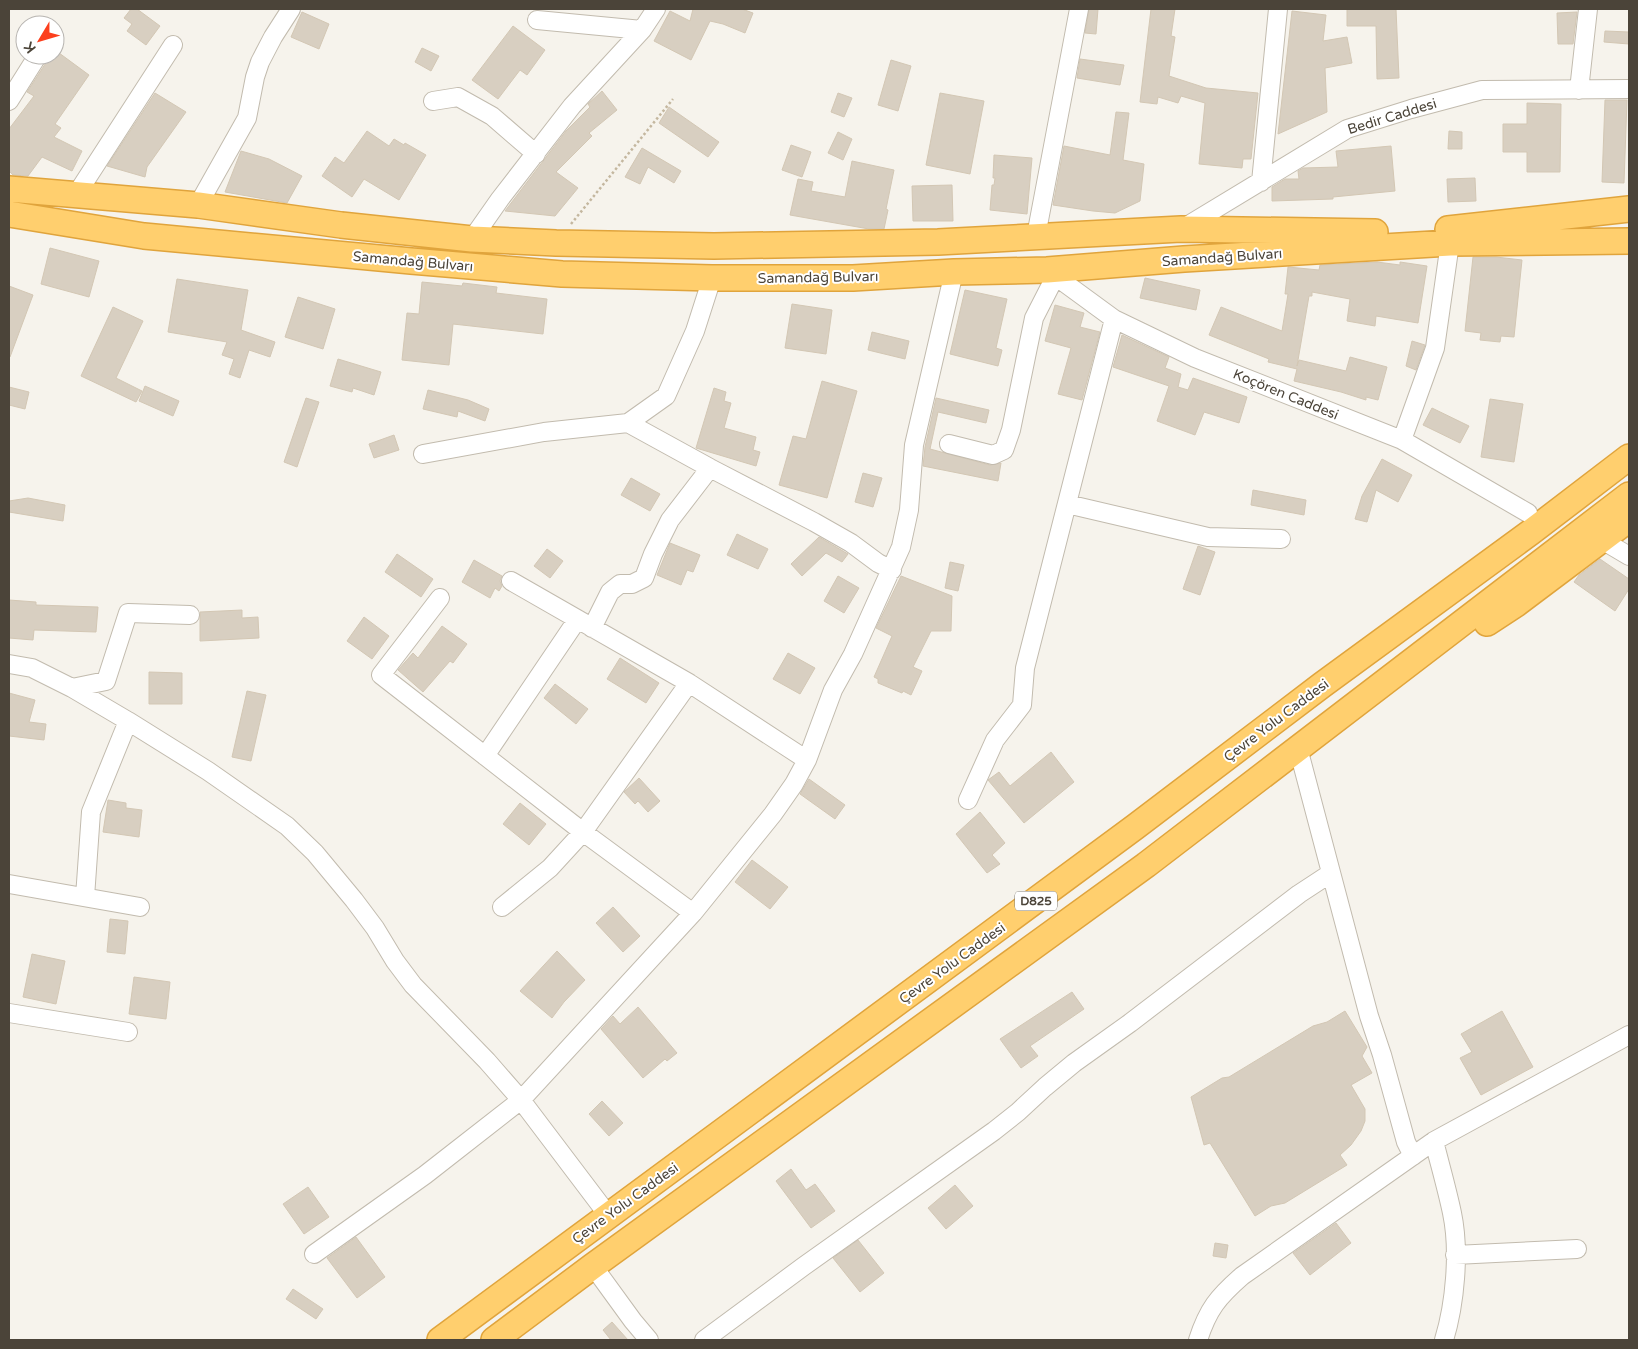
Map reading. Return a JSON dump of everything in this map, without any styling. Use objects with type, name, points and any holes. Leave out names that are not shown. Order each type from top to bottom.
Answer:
[{"type":"highway","name":"Samandağ Bulvarı","points":[[9,189],[198,205],[341,225],[472,239],[556,243],[724,246],[938,242],[1181,229],[1412,233],[1629,209]]},
{"type":"highway","name":"Samandağ Bulvarı","points":[[9,214],[144,236],[420,262],[562,274],[712,278],[854,278],[954,272],[1051,274],[1220,256],[1450,243],[1629,241]]},
{"type":"highway","points":[[1322,685],[1434,583],[1629,437]]},
{"type":"highway","name":"Çevre Yolu Caddesi","points":[[440,1340],[1136,828],[1322,685],[1531,532],[1629,457]]},
{"type":"highway","name":"D825","points":[[494,1340],[593,1266],[1146,866],[1629,496]]},
{"type":"highway","points":[[1356,705],[1516,604],[1629,519]]},
{"type":"street","points":[[198,205],[238,137],[247,118],[260,62],[291,9]]},
{"type":"street","points":[[472,239],[500,199],[572,106],[642,30],[656,9]]},
{"type":"street","points":[[1036,236],[1079,9]]},
{"type":"street","points":[[1260,182],[1278,9]]},
{"type":"street","points":[[1580,90],[1588,9]]},
{"type":"street","points":[[538,20],[642,30]]},
{"type":"street","points":[[76,195],[173,45]]},
{"type":"street","points":[[9,101],[32,65]]},
{"type":"street","name":"Bedir Caddesi","points":[[1181,229],[1347,129],[1411,109],[1482,90],[1629,90]]},
{"type":"street","points":[[433,101],[458,97],[492,116],[536,154]]},
{"type":"street","points":[[1402,440],[1435,348],[1450,243]]},
{"type":"street","points":[[314,1254],[425,1175],[521,1100],[693,913],[773,814],[794,784],[807,760],[833,690],[853,654],[901,547],[909,510],[914,445],[954,272]]},
{"type":"street","points":[[949,444],[994,455],[1004,450],[1011,430],[1034,318],[1051,274]]},
{"type":"street","name":"Koçören Caddesi","points":[[1051,274],[1114,319],[1195,358],[1402,440],[1528,513]]},
{"type":"street","points":[[423,454],[544,432],[628,423],[666,396],[695,331],[712,278]]},
{"type":"street","points":[[968,800],[995,740],[1022,705],[1025,668],[1114,319]]},
{"type":"street","points":[[628,423],[822,526],[851,543],[878,563],[892,570]]},
{"type":"street","points":[[485,756],[610,592],[620,584],[632,584],[644,578],[653,554],[670,520],[710,468]]},
{"type":"street","points":[[1067,504],[1208,537],[1281,539]]},
{"type":"street","points":[[1602,540],[1629,556]]},
{"type":"street","points":[[511,581],[689,683],[807,760]]},
{"type":"street","points":[[440,598],[381,675],[583,832],[693,913]]},
{"type":"street","points":[[72,688],[106,681],[128,613],[190,615]]},
{"type":"street","points":[[9,664],[32,668],[72,688],[208,771],[286,826],[315,853],[354,900],[413,985],[487,1061],[521,1100],[608,1215]]},
{"type":"street","points":[[502,907],[550,868],[583,832],[689,683]]},
{"type":"street","points":[[84,896],[91,812],[128,721]]},
{"type":"street","points":[[1298,748],[1369,1016],[1406,1142],[1413,1156]]},
{"type":"street","points":[[704,1340],[844,1237],[994,1131],[1074,1063],[1130,1024],[1299,894],[1331,873]]},
{"type":"street","points":[[9,884],[140,907]]},
{"type":"street","points":[[9,1013],[128,1032]]},
{"type":"street","points":[[1198,1340],[1214,1302],[1242,1276],[1434,1141],[1629,1035]]},
{"type":"street","points":[[1434,1141],[1453,1215],[1456,1255],[1450,1320],[1444,1340]]},
{"type":"street","points":[[1456,1255],[1578,1249]]},
{"type":"street","points":[[593,1266],[633,1321],[650,1340]]},
{"type":"path","points":[[556,243],[673,99]]},
{"type":"building","points":[[131,9],[137,9],[160,26],[146,45],[127,31],[132,24],[124,18]]},
{"type":"building","points":[[693,9],[742,9],[753,13],[745,33],[710,21],[691,60],[654,41],[670,11],[690,21]]},
{"type":"building","points":[[1089,9],[1098,9],[1096,34],[1085,33]]},
{"type":"building","points":[[1151,9],[1175,9],[1171,36],[1175,37],[1169,76],[1206,88],[1258,93],[1251,159],[1243,159],[1242,168],[1199,164],[1205,103],[1181,96],[1178,103],[1158,97],[1157,104],[1140,102]]},
{"type":"building","points":[[1347,9],[1396,9],[1399,78],[1377,79],[1376,26],[1347,26]]},
{"type":"building","points":[[1292,11],[1326,15],[1323,41],[1347,37],[1352,63],[1325,68],[1327,112],[1278,134]]},
{"type":"building","points":[[302,12],[329,24],[319,49],[291,37]]},
{"type":"building","points":[[1577,12],[1573,44],[1558,44],[1557,13]]},
{"type":"building","points":[[513,26],[545,50],[527,75],[520,70],[498,99],[472,80]]},
{"type":"building","points":[[1605,31],[1629,32],[1629,44],[1604,42]]},
{"type":"building","points":[[422,48],[439,56],[431,71],[415,62]]},
{"type":"building","points":[[65,57],[89,75],[55,124],[61,128],[54,137],[82,151],[72,171],[42,157],[28,176],[13,175],[9,171],[9,129],[34,96],[27,92],[45,65],[65,65]]},
{"type":"building","points":[[1080,59],[1124,65],[1120,85],[1077,78]]},
{"type":"building","points":[[891,60],[911,66],[898,111],[878,105]]},
{"type":"building","points":[[602,91],[617,110],[589,133],[592,136],[556,172],[578,188],[555,216],[505,211],[566,131],[590,107],[588,104]]},
{"type":"building","points":[[155,93],[186,112],[147,167],[145,177],[107,166]]},
{"type":"building","points":[[838,93],[852,98],[844,117],[831,112]]},
{"type":"building","points":[[940,93],[984,101],[970,174],[926,165]]},
{"type":"building","points":[[1605,100],[1627,100],[1624,183],[1602,182]]},
{"type":"building","points":[[1527,103],[1561,104],[1560,172],[1527,172],[1527,152],[1503,152],[1503,124],[1527,124]]},
{"type":"building","points":[[669,107],[719,142],[708,157],[659,123]]},
{"type":"building","points":[[1116,112],[1129,113],[1123,160],[1144,164],[1140,201],[1115,213],[1053,205],[1064,146],[1110,155]]},
{"type":"building","points":[[367,131],[389,146],[394,139],[426,155],[399,200],[364,179],[352,197],[322,176],[335,157],[344,163]]},
{"type":"building","points":[[1449,131],[1462,132],[1462,149],[1448,149]]},
{"type":"building","points":[[838,132],[852,139],[843,160],[828,153]]},
{"type":"building","points":[[791,145],[811,152],[802,177],[782,170]]},
{"type":"building","points":[[1391,146],[1395,191],[1333,197],[1333,199],[1272,201],[1272,187],[1285,179],[1299,179],[1298,171],[1303,168],[1338,167],[1336,151]]},
{"type":"building","points":[[642,148],[681,171],[674,183],[648,167],[640,184],[625,177]]},
{"type":"building","points":[[241,151],[269,159],[302,176],[287,203],[225,192]]},
{"type":"building","points":[[994,155],[1032,158],[1027,214],[990,210],[992,185],[994,185],[995,178],[993,178]]},
{"type":"building","points":[[852,161],[894,170],[884,229],[869,229],[790,215],[798,179],[813,182],[811,191],[845,197]]},
{"type":"building","points":[[1475,178],[1476,201],[1448,202],[1447,179]]},
{"type":"building","points":[[952,185],[953,221],[913,221],[912,186]]},
{"type":"building","points":[[50,248],[99,261],[89,297],[41,284]]},
{"type":"building","points":[[1473,257],[1522,260],[1514,337],[1501,336],[1500,342],[1480,340],[1481,333],[1465,331]]},
{"type":"building","points":[[1377,262],[1400,265],[1400,262],[1427,266],[1418,323],[1376,316],[1375,326],[1347,321],[1350,299],[1312,292],[1312,296],[1309,296],[1297,366],[1299,360],[1346,371],[1350,357],[1387,367],[1378,400],[1366,397],[1366,400],[1294,381],[1297,369],[1268,362],[1269,359],[1209,335],[1221,307],[1282,331],[1288,294],[1285,294],[1288,267],[1319,270],[1320,265]]},
{"type":"building","points":[[1145,278],[1200,290],[1196,310],[1140,298]]},
{"type":"building","points":[[177,279],[248,290],[241,330],[275,342],[270,357],[249,350],[240,378],[229,374],[234,359],[222,355],[227,342],[168,332]]},
{"type":"building","points":[[422,282],[462,286],[463,283],[497,287],[496,293],[547,299],[543,334],[453,324],[449,365],[402,360],[407,313],[419,314]]},
{"type":"building","points":[[9,286],[33,295],[10,357],[9,357]]},
{"type":"building","points":[[965,290],[1007,299],[996,348],[1002,350],[998,366],[950,354]]},
{"type":"building","points":[[298,297],[335,309],[323,349],[285,337]]},
{"type":"building","points":[[792,304],[832,310],[826,354],[785,348]]},
{"type":"building","points":[[1055,305],[1084,313],[1080,327],[1100,332],[1082,400],[1058,394],[1071,348],[1045,341]]},
{"type":"building","points":[[113,307],[143,321],[116,378],[142,391],[136,402],[81,376]]},
{"type":"building","points":[[872,332],[909,341],[905,359],[868,350]]},
{"type":"building","points":[[1122,335],[1169,357],[1165,368],[1181,374],[1178,387],[1188,390],[1193,378],[1247,397],[1239,423],[1204,412],[1195,435],[1157,421],[1169,386],[1113,367]]},
{"type":"building","points":[[1412,341],[1425,345],[1416,370],[1406,366]]},
{"type":"building","points":[[338,359],[381,372],[374,395],[353,388],[352,392],[330,386]]},
{"type":"building","points":[[822,381],[857,391],[827,498],[779,485],[793,436],[806,439]]},
{"type":"building","points":[[145,386],[179,401],[173,416],[139,401]]},
{"type":"building","points":[[9,387],[29,392],[25,409],[9,405]]},
{"type":"building","points":[[714,388],[726,392],[724,401],[731,403],[724,428],[756,437],[753,450],[760,452],[756,466],[696,448]]},
{"type":"building","points":[[428,390],[468,400],[489,409],[485,421],[458,411],[457,417],[423,409]]},
{"type":"building","points":[[306,398],[319,402],[297,467],[284,462]]},
{"type":"building","points":[[936,398],[989,410],[986,423],[938,412],[930,449],[990,465],[1001,463],[998,481],[923,466],[925,447]]},
{"type":"building","points":[[1490,399],[1523,404],[1514,462],[1481,457]]},
{"type":"building","points":[[1432,408],[1469,426],[1460,443],[1423,425]]},
{"type":"building","points":[[394,435],[399,450],[374,458],[369,444]]},
{"type":"building","points":[[1382,459],[1412,475],[1398,502],[1376,490],[1367,522],[1355,519],[1362,496]]},
{"type":"building","points":[[863,473],[882,478],[873,507],[855,502]]},
{"type":"building","points":[[631,478],[660,494],[650,511],[621,495]]},
{"type":"building","points":[[1253,490],[1306,500],[1304,515],[1251,505]]},
{"type":"building","points":[[28,498],[65,505],[63,521],[9,512],[9,501]]},
{"type":"building","points":[[737,534],[768,549],[758,569],[727,555]]},
{"type":"building","points":[[819,537],[848,554],[842,562],[826,553],[802,576],[791,564]]},
{"type":"building","points":[[670,543],[700,555],[693,572],[687,570],[681,585],[657,575]]},
{"type":"building","points":[[1198,546],[1215,552],[1200,595],[1183,589]]},
{"type":"building","points":[[547,549],[563,561],[550,578],[534,566]]},
{"type":"building","points":[[397,554],[433,579],[421,597],[385,572]]},
{"type":"building","points":[[1600,559],[1629,579],[1629,589],[1615,611],[1574,582],[1579,575]]},
{"type":"building","points":[[474,560],[502,576],[500,581],[502,586],[499,591],[495,588],[490,598],[462,582]]},
{"type":"building","points":[[950,562],[964,565],[958,591],[945,588]]},
{"type":"building","points":[[838,576],[859,588],[844,613],[824,601]]},
{"type":"building","points":[[901,576],[952,596],[951,631],[931,631],[913,667],[922,671],[911,695],[878,683],[878,679],[874,677],[892,636],[876,628]]},
{"type":"building","points":[[9,600],[36,602],[36,605],[98,607],[96,632],[34,630],[33,640],[9,638]]},
{"type":"building","points":[[242,610],[242,618],[258,617],[259,638],[200,641],[200,612]]},
{"type":"building","points":[[364,617],[389,636],[372,659],[347,641]]},
{"type":"building","points":[[442,626],[467,644],[453,663],[450,661],[423,692],[398,670],[413,653],[418,658]]},
{"type":"building","points":[[788,653],[815,668],[800,694],[773,679]]},
{"type":"building","points":[[620,658],[659,683],[646,703],[607,679]]},
{"type":"building","points":[[149,672],[182,673],[182,704],[149,704]]},
{"type":"building","points":[[555,684],[588,709],[576,724],[544,698]]},
{"type":"building","points":[[247,691],[266,695],[251,761],[232,757]]},
{"type":"building","points":[[9,693],[35,700],[29,722],[46,724],[44,740],[9,736]]},
{"type":"building","points":[[1051,752],[1074,782],[1024,823],[988,780],[999,772],[1010,786]]},
{"type":"building","points":[[639,778],[660,801],[648,812],[638,801],[635,804],[624,792]]},
{"type":"building","points":[[809,779],[845,805],[835,819],[800,794]]},
{"type":"building","points":[[108,800],[126,803],[126,808],[142,810],[139,837],[103,832]]},
{"type":"building","points":[[520,803],[546,824],[529,845],[503,824]]},
{"type":"building","points":[[980,812],[1005,843],[992,855],[1000,864],[987,873],[956,834]]},
{"type":"building","points":[[752,860],[788,887],[770,909],[735,882]]},
{"type":"building","points":[[613,907],[640,936],[623,952],[596,923]]},
{"type":"building","points":[[110,919],[128,921],[125,954],[107,952]]},
{"type":"building","points":[[557,951],[585,980],[552,1018],[520,991]]},
{"type":"building","points":[[32,954],[65,961],[56,1004],[23,997]]},
{"type":"building","points":[[134,977],[170,982],[166,1019],[129,1014]]},
{"type":"building","points":[[1072,992],[1084,1009],[1030,1046],[1038,1056],[1021,1068],[1000,1039]]},
{"type":"building","points":[[638,1007],[677,1053],[667,1061],[665,1059],[643,1078],[601,1029],[613,1016],[620,1024]]},
{"type":"building","points":[[1345,1011],[1367,1047],[1362,1056],[1372,1073],[1351,1085],[1365,1109],[1365,1121],[1361,1131],[1351,1145],[1340,1155],[1347,1165],[1285,1203],[1271,1206],[1255,1216],[1210,1143],[1204,1145],[1191,1097],[1222,1078],[1229,1077],[1313,1026],[1327,1022]]},
{"type":"building","points":[[1502,1011],[1533,1067],[1481,1095],[1460,1058],[1472,1052],[1461,1034]]},
{"type":"building","points":[[602,1101],[623,1123],[609,1136],[589,1114]]},
{"type":"building","points":[[791,1169],[806,1190],[815,1184],[835,1211],[811,1228],[776,1181]]},
{"type":"building","points":[[955,1185],[973,1206],[946,1229],[928,1208]]},
{"type":"building","points":[[308,1187],[329,1217],[304,1234],[283,1204]]},
{"type":"building","points":[[1336,1223],[1351,1243],[1310,1275],[1293,1253]]},
{"type":"building","points":[[356,1237],[385,1277],[357,1298],[327,1258]]},
{"type":"building","points":[[858,1240],[884,1273],[860,1292],[833,1258]]},
{"type":"building","points":[[1215,1243],[1228,1245],[1226,1258],[1213,1256]]},
{"type":"building","points":[[293,1289],[323,1309],[316,1319],[286,1299]]},
{"type":"building","points":[[612,1322],[628,1340],[611,1340],[603,1330]]}]
